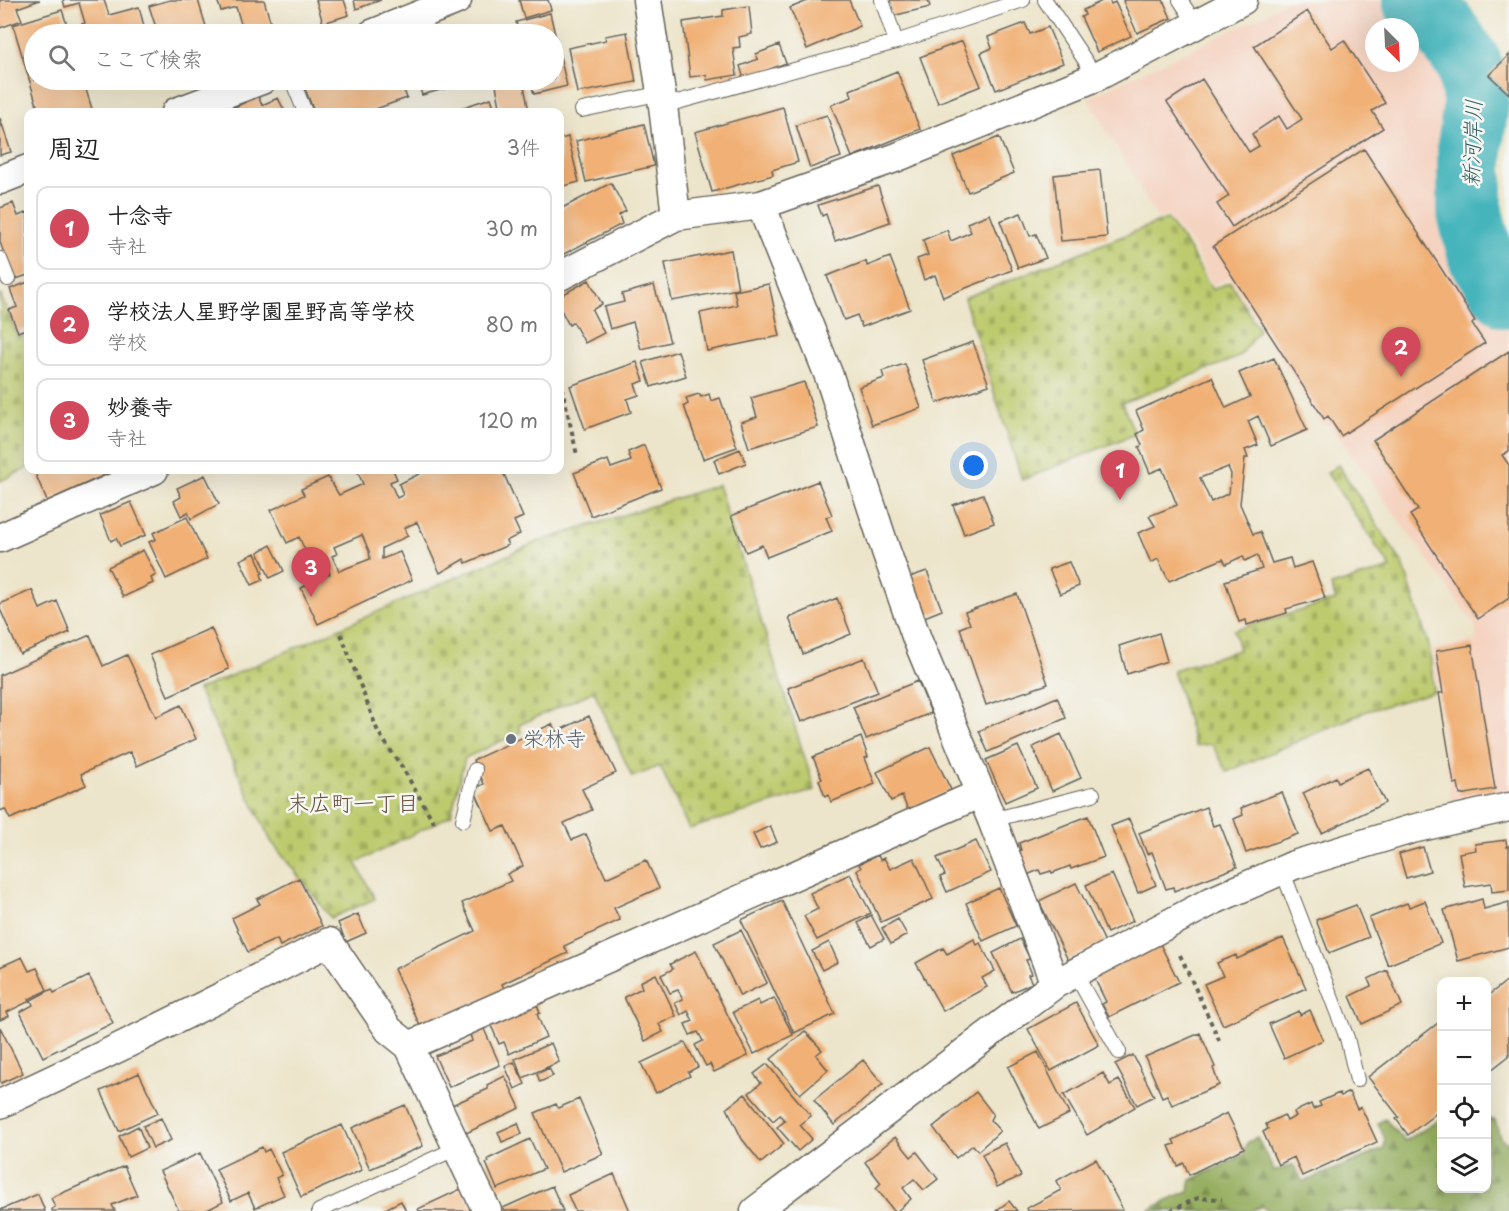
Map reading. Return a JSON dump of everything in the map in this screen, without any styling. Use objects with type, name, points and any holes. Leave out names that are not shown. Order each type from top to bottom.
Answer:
[{"type":"street","points":[[397,24],[457,0]]},
{"type":"street","points":[[646,0],[663,100],[676,216]]},
{"type":"street","points":[[564,274],[676,216],[761,205],[895,158],[1096,77],[1243,0]]},
{"type":"street","points":[[187,108],[235,90]]},
{"type":"street","points":[[0,180],[24,171]]},
{"type":"street","points":[[761,205],[829,376],[885,552],[917,639],[992,820],[1065,979]]},
{"type":"street","points":[[0,538],[145,474]]},
{"type":"street","points":[[409,1046],[981,793]]},
{"type":"street","points":[[755,1211],[1065,979],[1212,901],[1282,870],[1412,829],[1509,807]]},
{"type":"street","points":[[0,1104],[160,1029],[329,942],[389,1030],[409,1046],[487,1211]]},
{"type":"lane","points":[[882,0],[896,42]]},
{"type":"lane","points":[[582,110],[663,100],[896,42],[1023,0]]},
{"type":"lane","points":[[1045,0],[1096,77]]},
{"type":"lane","points":[[1180,0],[1197,26]]},
{"type":"lane","points":[[296,90],[302,108]]},
{"type":"lane","points":[[0,259],[8,279]]},
{"type":"lane","points":[[463,820],[475,770]]},
{"type":"lane","points":[[992,820],[1094,794]]},
{"type":"lane","points":[[1282,870],[1347,1038],[1357,1080]]},
{"type":"lane","points":[[1065,979],[1119,1052]]},
{"type":"lane","points":[[319,1211],[457,1148]]},
{"type":"path","points":[[564,396],[577,455]]},
{"type":"path","points":[[341,634],[378,732],[402,767],[439,832]]},
{"type":"path","points":[[1167,926],[1220,1042]]},
{"type":"path","points":[[1170,1211],[1198,1198],[1222,1199]]},
{"type":"shaded area","points":[[1287,0],[1385,0],[1403,18],[1365,18],[1365,72],[1419,72],[1419,39],[1433,61],[1451,103],[1461,146],[1458,194],[1464,224],[1473,252],[1491,288],[1509,310],[1509,794],[1451,800],[1433,650],[1476,640],[1475,625],[1331,426],[1322,424],[1230,277],[1212,285],[1195,249],[1167,215],[1158,219],[1088,98],[1268,13]]},
{"type":"green space","points":[[1167,219],[1189,249],[1212,290],[1230,282],[1259,330],[1239,357],[1122,403],[1135,434],[1022,480],[964,298]]},
{"type":"green space","points":[[0,294],[18,338],[24,336],[24,470],[0,481]]},
{"type":"green space","points":[[1338,465],[1403,564],[1429,646],[1434,692],[1367,711],[1227,772],[1212,744],[1195,746],[1173,670],[1239,650],[1234,630],[1336,600],[1331,586],[1391,568],[1327,473]]},
{"type":"green space","name":"栄林寺","points":[[718,485],[815,790],[689,829],[660,766],[632,777],[594,691],[519,725],[521,732],[465,758],[451,815],[356,863],[375,899],[331,918],[271,841],[198,690],[535,543]]},
{"type":"green space","points":[[1385,1119],[1405,1141],[1437,1121],[1437,1193],[1491,1193],[1491,1120],[1495,1120],[1500,1138],[1509,1144],[1509,1211],[1267,1211],[1262,1206],[1250,1211],[1148,1211],[1189,1191],[1191,1180],[1244,1155],[1247,1143],[1257,1137],[1274,1171],[1293,1165],[1303,1182],[1384,1149],[1385,1139],[1378,1123]]},
{"type":"building","points":[[0,0],[40,0],[17,8],[22,20],[0,28]]},
{"type":"building","points":[[63,0],[104,0],[109,15],[139,7],[143,24],[82,24],[85,23],[79,3],[65,7]]},
{"type":"building","points":[[170,0],[198,0],[205,24],[155,24],[149,6]]},
{"type":"building","points":[[217,0],[264,0],[271,24],[241,24],[236,7],[221,11]]},
{"type":"building","points":[[316,0],[344,0],[349,15],[323,23]]},
{"type":"building","points":[[354,0],[381,0],[356,9]]},
{"type":"building","points":[[519,0],[548,0],[551,10],[524,18]]},
{"type":"building","points":[[810,0],[849,0],[860,26],[807,49],[790,8]]},
{"type":"building","points":[[889,0],[928,0],[930,7],[892,16]]},
{"type":"building","points":[[1109,0],[1111,4],[1115,2],[1131,36],[1097,52],[1081,17],[1085,15],[1083,10]]},
{"type":"building","points":[[1163,0],[1171,18],[1137,33],[1123,1]]},
{"type":"building","points":[[749,6],[752,34],[739,37],[740,47],[733,48],[737,75],[707,80],[706,75],[690,77],[683,22],[723,16],[723,10]]},
{"type":"building","points":[[62,10],[67,24],[24,24],[24,62],[13,25]]},
{"type":"building","points":[[1307,11],[1332,48],[1344,40],[1385,103],[1372,111],[1383,128],[1232,227],[1217,204],[1229,196],[1167,102],[1202,79],[1249,152],[1259,146],[1252,134],[1279,116],[1287,129],[1302,119],[1254,46]]},
{"type":"building","points":[[550,13],[553,24],[516,24],[516,22]]},
{"type":"building","points":[[1025,23],[1030,34],[1048,27],[1063,63],[996,90],[981,53],[992,48],[988,37]]},
{"type":"building","points":[[627,32],[636,82],[577,93],[568,48],[606,40],[605,36]]},
{"type":"building","points":[[962,41],[981,86],[938,103],[920,57]]},
{"type":"building","points":[[779,45],[786,63],[744,79],[740,66],[758,59],[756,54]]},
{"type":"building","points":[[1509,55],[1509,94],[1489,75]]},
{"type":"building","points":[[897,71],[920,129],[852,157],[831,105],[852,97],[850,90]]},
{"type":"building","points":[[32,90],[86,90],[92,108],[38,108]]},
{"type":"building","points":[[306,90],[404,90],[407,98],[378,108],[312,108]]},
{"type":"building","points":[[420,90],[440,90],[422,95]]},
{"type":"building","points":[[497,90],[525,90],[528,108],[500,108]]},
{"type":"building","points":[[533,90],[550,90],[534,94]]},
{"type":"building","points":[[258,96],[262,105],[278,98],[283,108],[233,108]]},
{"type":"building","points":[[491,98],[495,108],[460,108]]},
{"type":"building","points":[[783,107],[798,162],[772,170],[773,175],[712,192],[695,132]]},
{"type":"building","points":[[827,115],[841,157],[810,168],[796,125]]},
{"type":"building","points":[[0,118],[11,152],[0,155]]},
{"type":"building","points":[[644,124],[654,166],[586,182],[576,141]]},
{"type":"building","points":[[568,137],[579,182],[564,186],[564,138]]},
{"type":"building","points":[[999,137],[1014,173],[968,192],[953,156]]},
{"type":"building","points":[[1364,149],[1475,321],[1472,324],[1485,343],[1341,436],[1328,416],[1324,419],[1213,246]]},
{"type":"building","points":[[1100,170],[1107,237],[1061,241],[1054,175]]},
{"type":"building","points":[[611,183],[626,211],[619,215],[622,224],[564,254],[564,207]]},
{"type":"building","points":[[878,186],[890,222],[835,241],[826,214],[822,216],[818,205]]},
{"type":"building","points":[[13,203],[18,216],[24,214],[24,276],[13,280],[0,242],[0,208]]},
{"type":"building","points":[[1021,213],[1030,236],[1036,234],[1046,258],[1018,268],[1000,221]]},
{"type":"building","points":[[990,214],[1012,270],[943,297],[935,275],[924,280],[917,259],[928,255],[923,240],[947,230],[951,241],[971,232],[967,223]]},
{"type":"building","points":[[731,250],[738,289],[672,301],[665,263]]},
{"type":"building","points":[[890,257],[910,309],[862,327],[857,315],[844,320],[827,276],[866,261],[867,266]]},
{"type":"building","points":[[589,280],[602,304],[592,310],[604,333],[585,343],[573,322],[569,325],[564,316],[564,294]]},
{"type":"building","points":[[24,284],[24,330],[18,332],[9,310],[17,307],[10,289]]},
{"type":"building","points":[[769,284],[780,336],[707,351],[700,313],[737,305],[734,291]]},
{"type":"building","points":[[654,285],[670,342],[641,349],[633,322],[610,329],[604,307],[624,302],[622,294]]},
{"type":"building","points":[[973,342],[989,385],[937,403],[922,360]]},
{"type":"building","points":[[678,351],[686,376],[651,387],[643,362]]},
{"type":"building","points":[[1509,351],[1509,451],[1502,455],[1509,465],[1509,598],[1478,619],[1410,515],[1418,510],[1373,440]]},
{"type":"building","points":[[1274,358],[1307,430],[1271,446],[1258,416],[1248,421],[1258,445],[1245,450],[1248,458],[1245,458],[1240,504],[1253,534],[1260,532],[1272,563],[1290,558],[1293,568],[1312,562],[1325,598],[1286,609],[1287,613],[1247,625],[1246,620],[1239,622],[1225,581],[1262,569],[1257,555],[1245,561],[1243,556],[1226,564],[1223,559],[1169,581],[1158,559],[1151,563],[1138,533],[1155,526],[1149,516],[1177,505],[1162,468],[1150,473],[1139,447],[1142,445],[1137,434],[1144,430],[1136,411],[1212,377],[1226,408],[1250,397],[1239,373]],"holes":[[[1228,467],[1231,474],[1229,493],[1211,502],[1200,478]]]},
{"type":"building","points":[[637,362],[644,381],[635,384],[639,395],[627,399],[631,412],[585,429],[570,386]]},
{"type":"building","points":[[905,364],[921,408],[872,425],[859,387],[884,378],[882,371]]},
{"type":"building","points":[[804,382],[818,427],[749,448],[741,422],[757,417],[751,398]]},
{"type":"building","points":[[699,394],[701,397],[709,394],[711,401],[720,398],[737,447],[703,459],[684,406],[688,404],[686,398]]},
{"type":"building","points":[[644,445],[661,488],[591,516],[574,473],[608,460],[611,468],[631,461],[628,452]]},
{"type":"building","points":[[740,449],[746,463],[719,474],[714,460]]},
{"type":"building","points":[[35,474],[107,474],[47,501]]},
{"type":"building","points":[[359,474],[395,474],[397,479],[390,482],[397,498],[403,495],[399,484],[419,474],[504,474],[523,517],[514,521],[520,534],[506,541],[508,545],[466,563],[464,559],[440,573],[417,522],[404,528],[408,536],[382,548],[382,559],[400,552],[412,580],[318,624],[301,588],[330,574],[324,560],[305,569],[298,553],[305,550],[299,537],[287,543],[271,510],[304,495],[301,489],[328,477],[339,495],[363,484]],"holes":[[[362,535],[370,559],[339,571],[332,556],[337,554],[334,547]]]},
{"type":"building","points":[[205,475],[219,504],[191,519],[188,512],[181,516],[174,501],[181,497],[177,488]]},
{"type":"building","points":[[818,481],[832,515],[826,517],[832,531],[767,557],[762,545],[746,552],[731,516]]},
{"type":"building","points":[[983,494],[994,523],[964,534],[953,505]]},
{"type":"building","points":[[131,502],[146,535],[120,546],[116,538],[111,541],[100,515]]},
{"type":"building","points":[[187,517],[207,559],[166,579],[149,542],[156,539],[153,533]]},
{"type":"building","points":[[271,545],[284,571],[270,578],[258,552]]},
{"type":"building","points":[[143,550],[156,575],[151,578],[153,583],[123,597],[108,567]]},
{"type":"building","points":[[255,553],[263,573],[261,574],[263,580],[252,585],[240,560]]},
{"type":"building","points":[[1069,562],[1079,586],[1060,594],[1049,569]]},
{"type":"building","points":[[927,571],[942,610],[922,618],[907,578]]},
{"type":"building","points":[[32,590],[40,609],[57,601],[70,632],[20,654],[0,609],[0,604]]},
{"type":"building","points":[[1017,594],[1048,684],[986,705],[960,628],[970,624],[965,612]]},
{"type":"building","points":[[837,598],[851,634],[803,654],[789,618]]},
{"type":"building","points":[[211,628],[229,669],[168,696],[150,655]]},
{"type":"building","points":[[1159,633],[1167,661],[1127,674],[1119,646]]},
{"type":"building","points":[[90,635],[103,666],[127,655],[156,717],[181,705],[196,739],[137,766],[130,752],[81,774],[86,785],[10,819],[5,809],[0,811],[0,675]]},
{"type":"building","points":[[1472,645],[1495,789],[1460,795],[1458,783],[1454,784],[1439,693],[1443,693],[1436,651]]},
{"type":"building","points":[[864,658],[878,692],[801,722],[788,688]]},
{"type":"building","points":[[918,681],[931,713],[866,739],[853,707]]},
{"type":"building","points":[[1057,697],[1066,718],[988,752],[979,731]]},
{"type":"building","points":[[589,716],[616,773],[582,789],[592,810],[564,823],[572,840],[586,834],[606,878],[646,860],[659,888],[614,908],[620,920],[564,946],[568,953],[502,984],[504,989],[421,1028],[394,969],[475,931],[462,903],[511,881],[507,874],[523,866],[505,826],[493,831],[474,789],[484,784],[473,760],[552,724],[556,732]]},
{"type":"building","points":[[1061,734],[1081,778],[1052,791],[1033,747]]},
{"type":"building","points":[[861,737],[868,757],[865,758],[875,784],[831,802],[829,795],[825,797],[819,780],[822,779],[813,757]]},
{"type":"building","points":[[1018,746],[1037,788],[1005,802],[986,760]]},
{"type":"building","points":[[930,747],[951,790],[908,810],[902,796],[891,801],[877,772]]},
{"type":"building","points":[[1368,768],[1385,803],[1322,833],[1303,793],[1336,777],[1338,782]]},
{"type":"building","points":[[1282,792],[1298,834],[1246,853],[1234,819],[1243,815],[1241,808]]},
{"type":"building","points":[[1206,807],[1213,826],[1220,824],[1237,867],[1174,891],[1173,887],[1166,889],[1152,852],[1147,854],[1139,833]]},
{"type":"building","points":[[1088,816],[1104,857],[1071,869],[1070,866],[1052,873],[1051,871],[1041,874],[1039,870],[1027,875],[1018,851],[1021,850],[1019,843]]},
{"type":"building","points":[[1129,819],[1156,885],[1138,893],[1111,826]]},
{"type":"building","points":[[770,826],[777,842],[760,849],[753,834]]},
{"type":"building","points":[[1506,840],[1507,847],[1509,846],[1509,890],[1492,892],[1491,883],[1465,887],[1459,853],[1476,850],[1475,844]]},
{"type":"building","points":[[976,841],[991,872],[947,892],[940,877],[945,875],[937,858]]},
{"type":"building","points":[[1423,847],[1430,871],[1406,878],[1399,854]]},
{"type":"building","points":[[878,855],[880,860],[884,858],[890,869],[914,858],[933,899],[881,922],[857,870],[861,868],[859,864]]},
{"type":"building","points":[[850,874],[871,913],[817,940],[804,916],[818,909],[810,893]]},
{"type":"building","points":[[1112,874],[1133,921],[1107,933],[1086,885]]},
{"type":"building","points":[[299,878],[322,926],[280,946],[277,939],[248,952],[232,918],[260,904],[257,899]]},
{"type":"building","points":[[1076,883],[1105,942],[1068,960],[1039,901]]},
{"type":"building","points":[[999,888],[1016,926],[983,941],[966,903]]},
{"type":"building","points":[[1482,899],[1484,909],[1509,902],[1509,947],[1458,961],[1444,910]]},
{"type":"building","points":[[782,901],[835,1014],[794,1033],[741,920]]},
{"type":"building","points":[[1425,901],[1441,943],[1388,965],[1369,918],[1407,903],[1409,907]]},
{"type":"building","points":[[1356,905],[1369,937],[1329,953],[1316,920]]},
{"type":"building","points":[[358,914],[366,933],[346,942],[338,923]]},
{"type":"building","points":[[871,915],[884,939],[871,946],[858,923]]},
{"type":"building","points":[[898,919],[907,935],[891,944],[882,928]]},
{"type":"building","points":[[741,930],[767,983],[740,996],[714,943]]},
{"type":"building","points":[[1283,938],[1306,988],[1223,1025],[1204,984],[1223,976],[1217,963],[1236,955],[1237,959]]},
{"type":"building","points":[[974,939],[977,945],[980,943],[995,971],[982,978],[987,987],[943,1011],[916,963],[943,948],[947,954]]},
{"type":"building","points":[[1020,939],[1030,959],[1026,960],[1032,974],[1028,975],[1032,983],[1012,992],[993,953]]},
{"type":"building","points":[[829,942],[838,962],[822,970],[812,951]]},
{"type":"building","points":[[1159,942],[1179,982],[1109,1017],[1102,1004],[1106,1002],[1093,975]]},
{"type":"building","points":[[696,951],[748,1056],[714,1072],[710,1064],[706,1066],[695,1045],[703,1041],[698,1032],[690,1035],[685,1024],[693,1021],[688,1011],[681,1015],[675,1003],[683,999],[678,990],[670,993],[661,975],[673,969],[670,964]]},
{"type":"building","points":[[22,957],[29,971],[37,968],[47,990],[7,1012],[9,1016],[0,1020],[0,967]]},
{"type":"building","points":[[1387,970],[1402,1005],[1362,1024],[1350,996],[1371,986],[1368,979]]},
{"type":"building","points":[[656,974],[676,1016],[659,1024],[663,1032],[645,1041],[624,997],[642,988],[640,982]]},
{"type":"building","points":[[89,976],[113,1023],[43,1057],[20,1012],[33,1005],[31,1000],[52,989],[54,993]]},
{"type":"building","points":[[1508,980],[1509,1056],[1491,1070],[1491,1031],[1491,993]]},
{"type":"building","points":[[774,998],[793,1035],[754,1054],[733,1012],[758,1000],[760,1005]]},
{"type":"building","points":[[536,1002],[540,1013],[537,1014],[546,1037],[509,1054],[504,1042],[499,1044],[491,1025]]},
{"type":"building","points":[[1076,1003],[1099,1045],[1051,1071],[1028,1029]]},
{"type":"building","points":[[1310,1010],[1323,1040],[1284,1058],[1269,1024],[1299,1011],[1300,1015]]},
{"type":"building","points":[[1437,1024],[1437,1113],[1408,1135],[1396,1119],[1399,1117],[1368,1077]]},
{"type":"building","points":[[0,1027],[23,1073],[1,1083],[0,1082]]},
{"type":"building","points":[[484,1029],[500,1065],[449,1087],[435,1056],[472,1041],[470,1034]]},
{"type":"building","points":[[805,1031],[822,1050],[816,1055],[828,1070],[800,1094],[771,1059]]},
{"type":"building","points":[[1200,1033],[1215,1067],[1213,1068],[1219,1085],[1172,1105],[1167,1095],[1162,1097],[1145,1057]]},
{"type":"building","points":[[685,1042],[698,1067],[688,1072],[690,1076],[656,1093],[641,1063]]},
{"type":"building","points":[[551,1043],[559,1062],[523,1078],[515,1059]]},
{"type":"building","points":[[1038,1052],[1069,1114],[1039,1129],[1008,1067]]},
{"type":"building","points":[[1133,1055],[1154,1096],[1137,1105],[1115,1064]]},
{"type":"building","points":[[863,1060],[883,1084],[834,1125],[814,1100]]},
{"type":"building","points":[[514,1062],[525,1084],[515,1089],[505,1066]]},
{"type":"building","points":[[767,1064],[811,1116],[800,1125],[812,1139],[798,1151],[777,1127],[785,1121],[780,1115],[773,1121],[749,1093],[761,1083],[754,1074]]},
{"type":"building","points":[[549,1068],[553,1076],[540,1082],[537,1074]]},
{"type":"building","points":[[139,1073],[158,1113],[119,1131],[101,1091]]},
{"type":"building","points":[[1103,1073],[1110,1085],[1119,1080],[1135,1107],[1087,1135],[1064,1095]]},
{"type":"building","points":[[505,1076],[520,1108],[464,1134],[452,1105],[488,1089],[487,1085]]},
{"type":"building","points":[[976,1092],[993,1114],[990,1120],[1000,1131],[978,1151],[973,1145],[956,1158],[933,1127]]},
{"type":"building","points":[[1349,1092],[1357,1109],[1361,1107],[1377,1142],[1302,1176],[1294,1157],[1278,1165],[1263,1132],[1268,1129],[1266,1124],[1284,1115],[1287,1121],[1296,1116],[1294,1112],[1311,1104],[1313,1109],[1321,1106],[1319,1102],[1339,1093],[1341,1096]]},
{"type":"building","points":[[745,1094],[784,1144],[761,1163],[742,1139],[727,1108]]},
{"type":"building","points":[[579,1099],[603,1154],[561,1172],[535,1113],[556,1104],[558,1108]]},
{"type":"building","points":[[405,1105],[423,1146],[370,1169],[352,1128]]},
{"type":"building","points":[[1227,1113],[1244,1148],[1189,1175],[1184,1163],[1178,1166],[1169,1146],[1175,1144],[1173,1140]]},
{"type":"building","points":[[161,1118],[171,1140],[153,1148],[143,1126]]},
{"type":"building","points":[[518,1123],[522,1134],[502,1142],[498,1132]]},
{"type":"building","points":[[342,1125],[362,1170],[301,1197],[281,1152]]},
{"type":"building","points":[[138,1126],[147,1148],[128,1157],[119,1136]]},
{"type":"building","points":[[895,1137],[911,1157],[917,1152],[938,1179],[924,1190],[914,1179],[903,1188],[911,1199],[897,1211],[894,1211],[876,1188],[881,1183],[865,1162]]},
{"type":"building","points":[[530,1139],[544,1169],[497,1189],[486,1163],[489,1162],[488,1159]]},
{"type":"building","points":[[1005,1143],[1021,1176],[997,1187],[982,1154]]},
{"type":"building","points":[[262,1147],[264,1152],[269,1149],[282,1175],[276,1178],[284,1195],[255,1208],[248,1193],[231,1201],[216,1169]]},
{"type":"building","points":[[200,1153],[223,1202],[205,1211],[179,1211],[160,1171]]},
{"type":"building","points":[[1096,1159],[1123,1210],[1028,1211],[1027,1208],[1061,1190],[1056,1181]]},
{"type":"building","points":[[124,1166],[137,1195],[112,1205],[115,1211],[52,1211],[55,1207],[51,1198]]},
{"type":"building","points":[[614,1174],[630,1211],[575,1211],[568,1195]]},
{"type":"building","points":[[552,1186],[563,1211],[504,1211],[503,1208]]},
{"type":"building","points":[[463,1188],[473,1211],[419,1211],[418,1209]]},
{"type":"building","points":[[38,1194],[45,1211],[0,1211],[0,1210]]},
{"type":"building","points":[[401,1201],[406,1211],[381,1211]]},
{"type":"building","points":[[1009,1201],[1017,1211],[996,1211]]},
{"type":"waterway","name":"新河岸川","points":[[1415,0],[1443,26],[1469,64],[1476,104],[1470,146],[1470,213],[1481,257],[1503,291],[1509,296]]},
{"type":"place","name":"学校法人星野学園星野高等学校","points":[[1401,377]]},
{"type":"place","name":"十念寺","points":[[1120,500]]},
{"type":"place","name":"妙養寺","points":[[311,597]]},
{"type":"place","name":"栄林寺","points":[[511,739]]},
{"type":"district","name":"末広町一丁目","points":[[353,803]]}]
